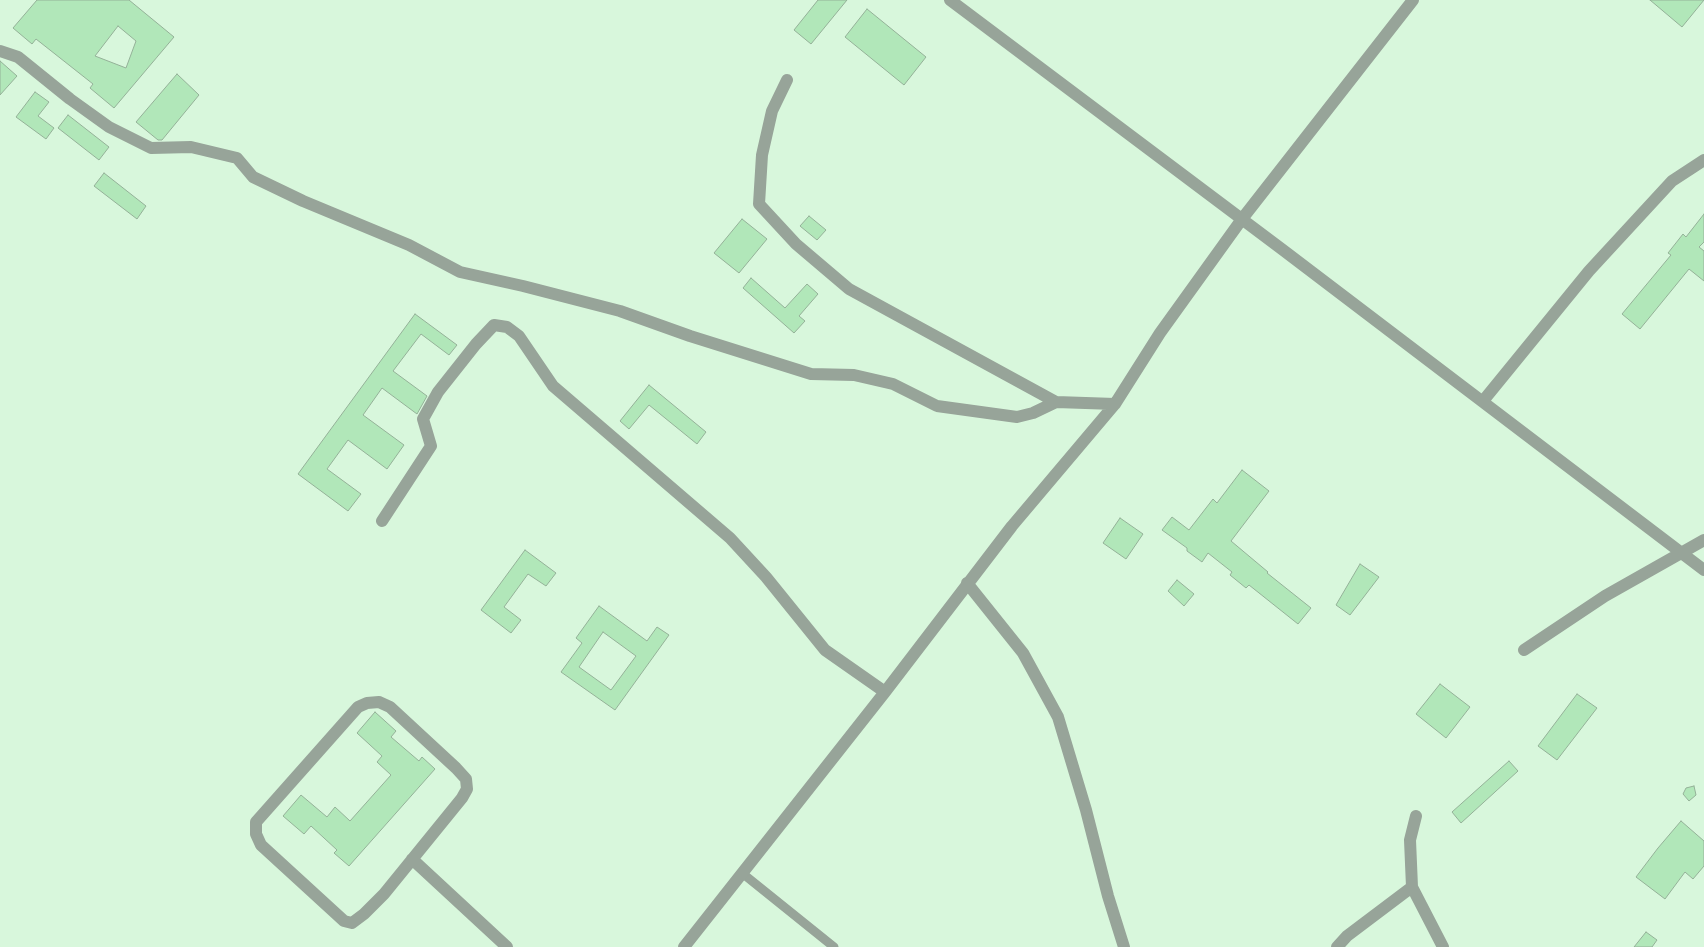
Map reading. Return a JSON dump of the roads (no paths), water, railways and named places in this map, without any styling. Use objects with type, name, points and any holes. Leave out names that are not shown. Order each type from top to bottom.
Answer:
[{"type":"street","points":[[950,0],[1242,219],[1704,570]]},
{"type":"street","points":[[684,947],[1012,526],[1115,404],[1160,333],[1242,219],[1413,0]]},
{"type":"street","points":[[0,51],[18,57],[70,100],[109,127],[152,148],[191,147],[237,158],[253,177],[303,201],[409,245],[460,272],[523,286],[620,311],[727,348],[811,374],[854,375],[893,384],[936,406],[1017,417],[1033,413],[1056,402]]},
{"type":"street","points":[[787,80],[772,111],[762,155],[759,204],[796,244],[849,288],[1056,402],[1115,404]]},
{"type":"street","points":[[1483,402],[1589,271],[1672,181],[1704,160]]},
{"type":"street","points":[[382,521],[430,446],[423,419],[438,392],[476,344],[494,325],[507,327],[519,336],[553,386],[730,538],[766,577],[825,650],[884,692]]},
{"type":"street","points":[[1524,650],[1605,596],[1704,540]]},
{"type":"street","points":[[968,583],[1023,653],[1058,717],[1086,810],[1108,896],[1124,947]]},
{"type":"street","points":[[379,702],[390,708],[466,779],[467,789],[462,798],[412,859],[384,894],[364,914],[352,923],[344,921],[261,845],[256,834],[256,822],[358,707],[367,703],[379,702]]},
{"type":"street","points":[[1416,816],[1410,840],[1412,887],[1443,947]]},
{"type":"street","points":[[412,859],[507,947]]},
{"type":"street","points":[[1337,947],[1347,936],[1412,887]]},
{"type":"lane","points":[[742,873],[834,947]]}]
